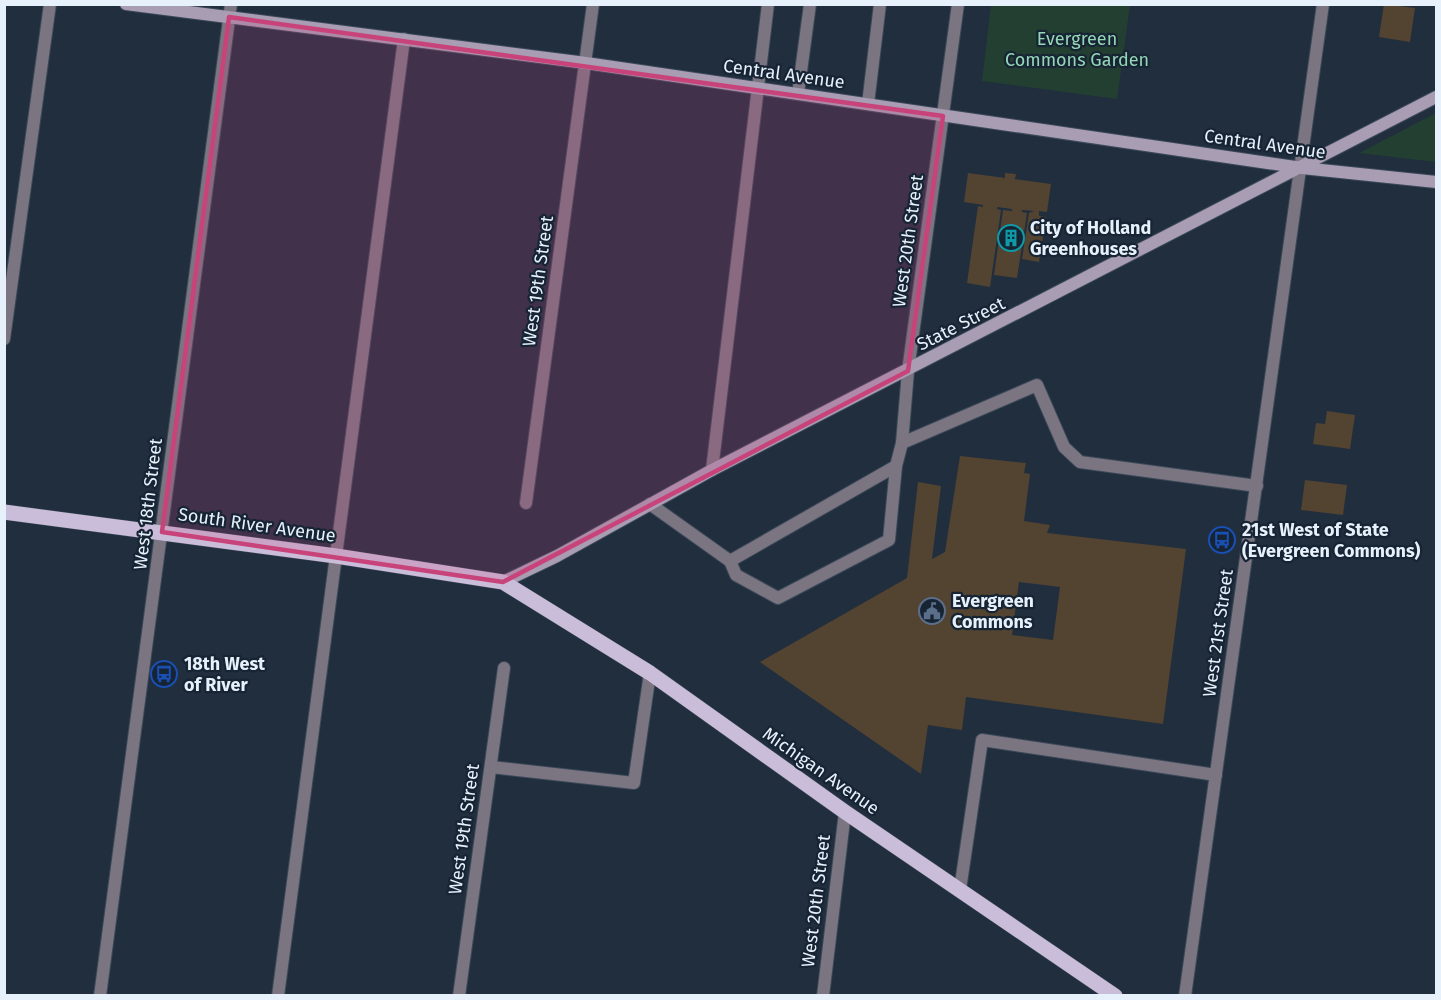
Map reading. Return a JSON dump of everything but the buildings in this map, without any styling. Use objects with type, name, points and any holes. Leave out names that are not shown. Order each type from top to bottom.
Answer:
[{"type":"main road","name":"South River Avenue","points":[[4,512],[336,556],[503,582]]},
{"type":"main road","name":"Michigan Avenue","points":[[503,582],[650,674],[845,812],[1114,996]]},
{"type":"street","points":[[4,339],[50,4]]},
{"type":"street","name":"Central Avenue","points":[[126,4],[230,11],[404,39],[586,63],[1302,168],[1437,182]]},
{"type":"street","name":"West 19th Street","points":[[526,503],[593,4]]},
{"type":"street","points":[[712,470],[756,88],[768,4]]},
{"type":"street","points":[[798,94],[810,4]]},
{"type":"street","points":[[868,104],[880,4]]},
{"type":"street","name":"West 20th Street","points":[[730,561],[736,576],[778,598],[889,540],[896,466],[902,442],[908,371],[958,4]]},
{"type":"street","name":"West 21st Street","points":[[1185,996],[1323,4]]},
{"type":"street","name":"West 18th Street","points":[[100,996],[230,11]]},
{"type":"street","points":[[278,996],[404,39]]},
{"type":"street","name":"State Street","points":[[503,582],[712,470],[1437,98]]},
{"type":"street","points":[[902,442],[1037,385],[1064,447],[1080,462],[1257,486]]},
{"type":"street","points":[[650,504],[730,561],[896,466]]},
{"type":"street","name":"West 19th Street","points":[[459,996],[504,668]]},
{"type":"street","points":[[491,767],[634,783],[650,674]]},
{"type":"street","points":[[960,890],[981,740],[1216,775]]},
{"type":"street","name":"West 20th Street","points":[[823,996],[845,812]]},
{"type":"highlighted area","points":[[229,17],[943,116],[908,371],[503,582],[162,532]]},
{"type":"green space","name":"Evergreen Commons Garden","points":[[991,5],[1130,5],[1117,99],[982,81]]},
{"type":"green space","points":[[1436,113],[1436,162],[1359,153]]},
{"type":"place","name":"City of Holland Greenhouses","points":[[1011,238]]},
{"type":"place","name":"21st West of State (Evergreen Commons)","points":[[1222,540]]},
{"type":"place","name":"Evergreen Commons","points":[[932,611]]},
{"type":"place","name":"18th West of River","points":[[164,674]]}]
